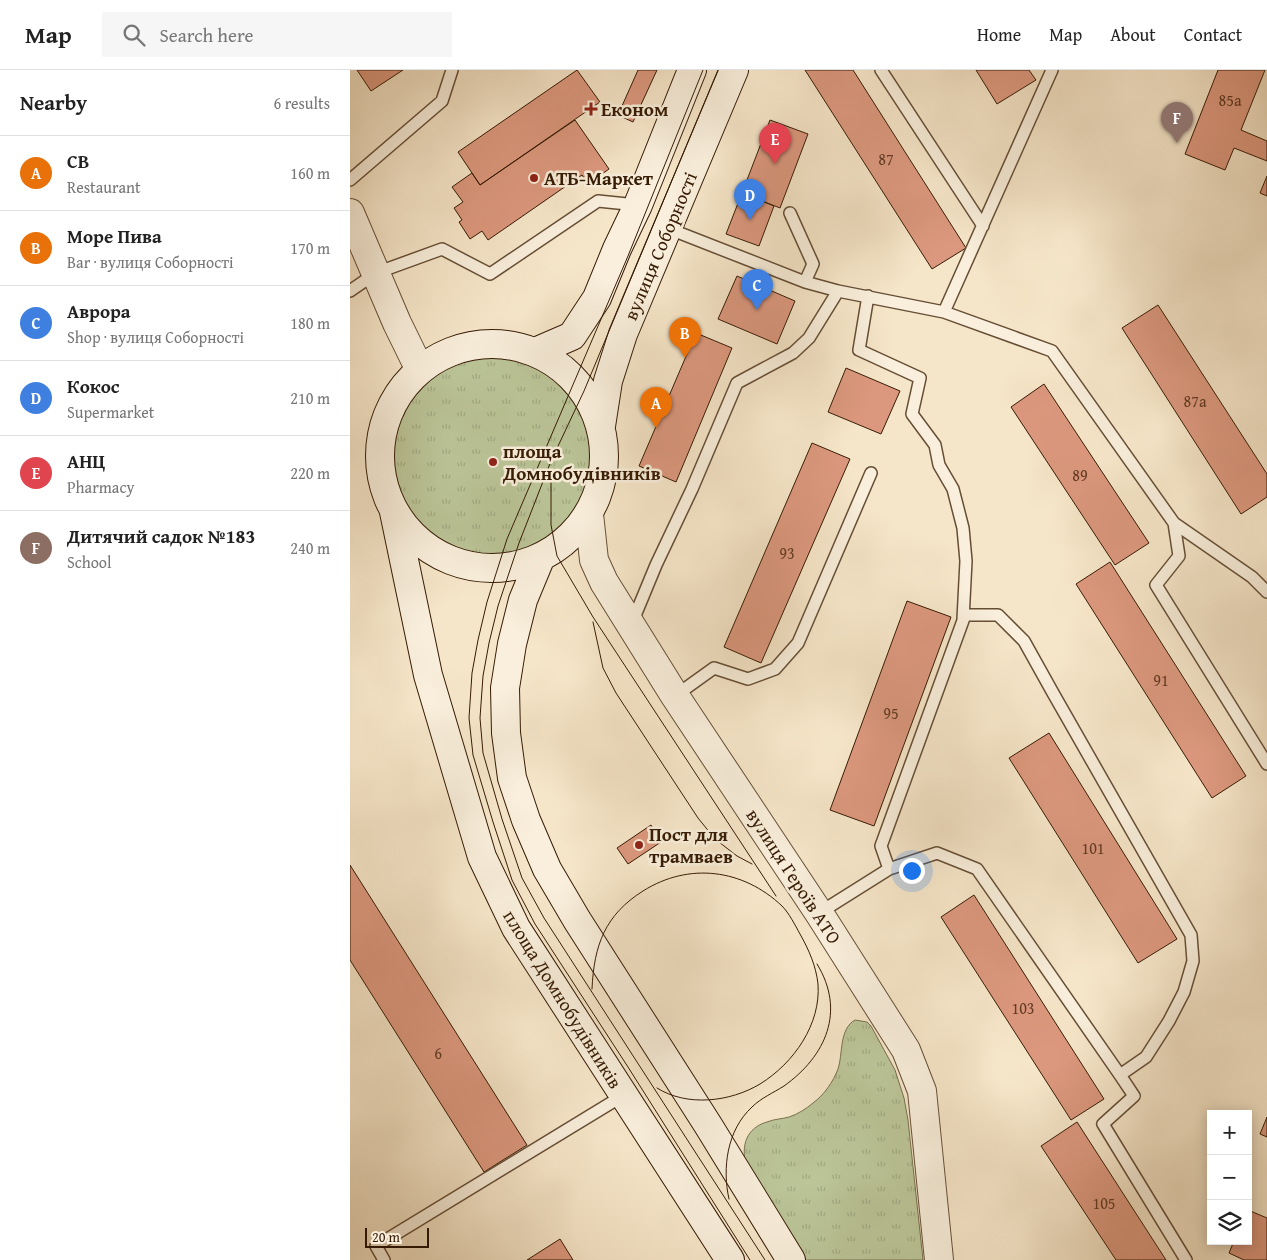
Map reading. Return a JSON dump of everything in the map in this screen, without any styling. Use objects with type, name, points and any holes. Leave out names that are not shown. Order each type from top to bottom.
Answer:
[{"type":"main road","name":"вулиця Соборності","points":[[535,352],[572,336],[597,298],[638,205],[692,70]]},
{"type":"main road","name":"вулиця Соборності","points":[[601,426],[608,381],[623,334],[734,70]]},
{"type":"main road","points":[[350,213],[397,323],[420,370]]},
{"type":"main road","name":"площа Домнобудівників","points":[[502,344],[535,352],[554,362],[570,375],[584,391],[594,408],[601,426],[605,456],[600,486],[588,514],[568,540],[540,559],[517,566],[493,569],[469,567],[446,560],[426,548],[408,532],[394,512],[386,494],[379,456],[381,436],[386,417],[406,384],[436,358],[455,350],[475,345],[502,344]]},
{"type":"main road","name":"площа Домнобудівників","points":[[394,512],[428,674],[482,857],[516,928],[730,1260]]},
{"type":"main road","name":"вулиця Героїв АТО","points":[[588,514],[594,560],[604,582],[674,696],[819,913],[906,1050],[922,1091],[938,1260]]},
{"type":"main road","points":[[540,559],[523,600],[512,644],[505,688],[506,733],[512,778],[526,820],[547,869],[577,920],[708,1125],[791,1260]]},
{"type":"lane","points":[[350,180],[442,101],[452,70]]},
{"type":"lane","points":[[881,70],[983,226]]},
{"type":"lane","points":[[944,312],[1049,72]]},
{"type":"lane","points":[[350,291],[376,273],[442,249],[490,274],[598,201],[638,205]]},
{"type":"lane","points":[[790,213],[813,264],[806,282]]},
{"type":"lane","points":[[666,228],[806,282],[838,291],[944,312],[1052,351],[1174,523],[1252,577],[1267,592]]},
{"type":"lane","points":[[631,625],[737,383],[793,353],[809,338],[838,291]]},
{"type":"lane","points":[[868,296],[858,350],[920,378],[912,414],[935,445],[939,465],[953,489],[962,528],[966,561],[963,619],[881,846],[889,868]]},
{"type":"lane","points":[[674,696],[714,668],[748,679],[775,669],[798,643],[871,473]]},
{"type":"lane","points":[[1174,523],[1179,556],[1156,585],[1267,764]]},
{"type":"lane","points":[[963,619],[965,615],[998,615],[1024,640],[1191,935],[1193,961],[1184,992],[1169,1022],[1146,1057],[1120,1075]]},
{"type":"lane","points":[[819,913],[889,868],[937,853],[978,869],[1134,1096],[1103,1124],[1186,1260]]},
{"type":"lane","points":[[384,1260],[376,1246],[624,1095]]},
{"type":"green space","points":[[483,355],[503,355],[522,359],[540,367],[564,384],[576,399],[589,426],[593,455],[589,484],[576,511],[564,526],[549,538],[522,551],[503,555],[483,555],[464,551],[446,543],[422,526],[410,511],[397,484],[393,465],[393,445],[397,426],[405,408],[422,384],[437,372],[464,359]]},
{"type":"green space","points":[[855,1020],[867,1022],[871,1026],[895,1070],[904,1098],[923,1260],[805,1260],[746,1165],[745,1145],[750,1133],[754,1129],[770,1121],[799,1113],[817,1100],[828,1088],[834,1079],[840,1063],[842,1042],[846,1029]]},
{"type":"building","points":[[357,70],[403,70],[371,91]]},
{"type":"building","points":[[577,70],[600,102],[480,185],[458,152]]},
{"type":"building","points":[[638,70],[657,70],[633,122],[618,115]]},
{"type":"building","points":[[805,70],[853,70],[966,248],[932,269]]},
{"type":"building","points":[[976,70],[1029,70],[1036,80],[997,104]]},
{"type":"building","points":[[1218,70],[1265,70],[1241,130],[1267,141],[1267,161],[1234,148],[1225,170],[1185,154]]},
{"type":"building","name":"АТБ-Маркет","points":[[575,120],[609,169],[588,184],[582,175],[488,240],[482,231],[470,239],[459,222],[462,220],[454,208],[463,202],[452,187],[472,173],[480,185]]},
{"type":"building","points":[[770,120],[808,134],[780,208],[742,193]]},
{"type":"building","points":[[1267,176],[1267,196],[1260,193]]},
{"type":"building","points":[[742,193],[774,206],[759,246],[726,234]]},
{"type":"building","points":[[737,276],[795,301],[777,344],[718,319]]},
{"type":"building","points":[[1158,305],[1267,474],[1267,497],[1241,514],[1122,328]]},
{"type":"building","points":[[696,333],[732,348],[676,482],[639,466]]},
{"type":"building","points":[[846,368],[900,391],[881,434],[828,412]]},
{"type":"building","points":[[1044,384],[1149,543],[1115,565],[1011,407]]},
{"type":"building","points":[[812,443],[850,459],[761,663],[724,647]]},
{"type":"building","points":[[1110,562],[1246,776],[1212,798],[1076,584]]},
{"type":"building","points":[[907,601],[951,617],[874,826],[830,810]]},
{"type":"building","points":[[1049,733],[1177,939],[1138,963],[1009,758]]},
{"type":"building","name":"Пост для трамваев","points":[[651,825],[661,842],[628,864],[617,848]]},
{"type":"building","points":[[350,865],[527,1145],[484,1172],[350,960]]},
{"type":"building","points":[[974,895],[1104,1099],[1071,1120],[941,917]]},
{"type":"building","points":[[1267,1117],[1267,1137],[1260,1134]]},
{"type":"building","points":[[1077,1122],[1166,1260],[1116,1260],[1041,1146]]},
{"type":"building","points":[[1252,1212],[1267,1218],[1267,1260],[1244,1260],[1229,1253],[1232,1245],[1252,1245]]},
{"type":"building","points":[[560,1239],[573,1260],[527,1260]]},
{"type":"tram line","points":[[703,70],[628,256],[507,539],[487,602],[478,640],[472,673],[469,718],[473,755],[512,880],[535,924],[750,1260]]},
{"type":"tram line","points":[[718,70],[584,391],[551,461],[519,543],[498,606],[489,643],[483,676],[480,718],[483,753],[502,819],[522,878],[544,918],[765,1260]]},
{"type":"tram line","points":[[551,471],[551,525],[557,556],[593,617],[776,896]]},
{"type":"tram line","points":[[593,622],[603,668],[616,693],[698,818],[715,839],[737,856],[752,864]]},
{"type":"tram line","points":[[592,989],[595,959],[604,932],[611,921],[630,900],[661,882],[697,873],[733,877],[767,894],[782,906],[789,916],[809,952],[816,971],[818,984],[815,1014],[810,1028],[794,1054],[784,1065],[760,1084],[735,1095],[708,1100],[695,1100],[669,1094],[657,1088]]},
{"type":"tram line","points":[[729,1199],[726,1175],[728,1150],[737,1127],[744,1116],[763,1098],[784,1086],[799,1074],[821,1047],[827,1031],[830,999],[826,982],[817,964]]},
{"type":"place","name":"Економ","points":[[591,109]]},
{"type":"place","name":"Дитячий садок №183","points":[[1177,143]]},
{"type":"place","name":"АНЦ","points":[[775,164]]},
{"type":"place","name":"АТБ-Маркет","points":[[534,178]]},
{"type":"place","name":"Кокос","points":[[750,220]]},
{"type":"place","name":"Аврора","points":[[757,310]]},
{"type":"place","name":"Море Пива","points":[[685,358]]},
{"type":"place","name":"СВ","points":[[656,428]]},
{"type":"place","name":"площа Домнобудівників","points":[[493,462]]},
{"type":"place","name":"Пост для трамваев","points":[[639,845]]}]
